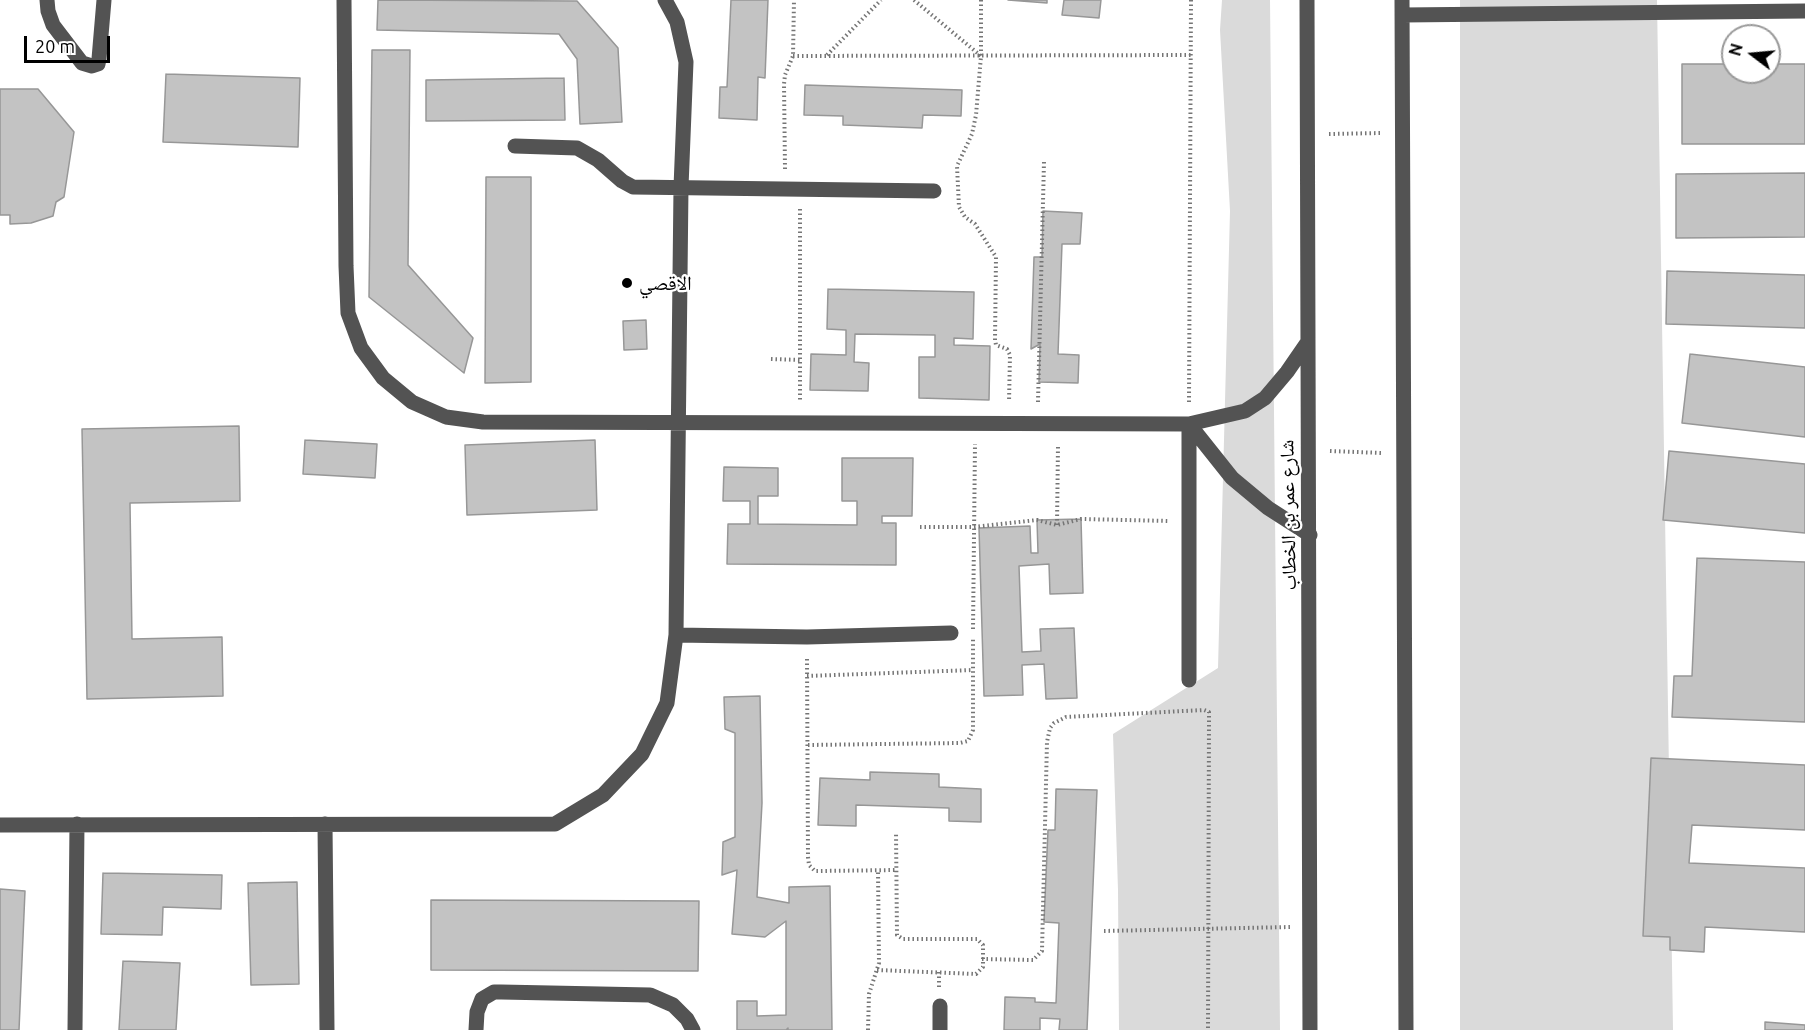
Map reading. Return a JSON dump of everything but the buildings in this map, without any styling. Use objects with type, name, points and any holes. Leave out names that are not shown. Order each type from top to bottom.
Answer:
[{"type":"street","points":[[46,0],[53,25],[82,63],[92,66],[98,64],[99,59],[104,0]]},
{"type":"street","points":[[344,0],[348,313],[361,348],[383,378],[412,402],[446,417],[483,422],[680,424],[1189,424],[1245,411],[1265,398],[1307,343]]},
{"type":"street","points":[[0,825],[555,824],[603,795],[642,754],[667,703],[676,635],[681,187],[686,62],[678,22],[665,0]]},
{"type":"street","name":"شارع عمر بن الخطاب","points":[[1307,0],[1310,1030]]},
{"type":"street","points":[[1407,1030],[1402,8],[1805,11]]},
{"type":"street","points":[[515,146],[577,148],[598,160],[626,184],[633,187],[934,191]]},
{"type":"street","points":[[1188,680],[1189,424]]},
{"type":"street","points":[[1189,424],[1232,478],[1268,508],[1310,535]]},
{"type":"street","points":[[676,635],[807,637],[951,633]]},
{"type":"street","points":[[75,1030],[77,824]]},
{"type":"street","points":[[325,824],[327,1030]]},
{"type":"street","points":[[476,1030],[479,1005],[482,999],[494,992],[650,995],[673,1005],[687,1019],[693,1030]]},
{"type":"street","points":[[939,1006],[940,1030]]},
{"type":"path","points":[[794,0],[793,56],[785,75],[784,84],[793,189],[800,360],[800,424]]},
{"type":"path","points":[[826,55],[881,0]]},
{"type":"path","points":[[914,0],[981,56]]},
{"type":"path","points":[[981,0],[981,56],[974,125],[957,166],[958,207],[965,217],[975,224],[996,257],[995,340],[996,345],[1007,349],[1010,355],[1009,424]]},
{"type":"path","points":[[1189,424],[1191,0]]},
{"type":"path","points":[[793,56],[1191,55]]},
{"type":"path","points":[[1307,134],[1402,133]]},
{"type":"path","points":[[1038,424],[1044,162]]},
{"type":"path","points":[[771,359],[800,360]]},
{"type":"path","points":[[1057,525],[1059,424]]},
{"type":"path","points":[[1308,450],[1404,453]]},
{"type":"path","points":[[920,527],[974,527],[1037,520],[1057,525],[1081,519],[1189,522]]},
{"type":"path","points":[[807,637],[809,865],[815,871],[896,870]]},
{"type":"path","points":[[807,676],[973,670]]},
{"type":"path","points":[[982,959],[1033,960],[1042,951],[1047,735],[1054,723],[1066,717],[1204,710],[1209,712],[1208,1030]]},
{"type":"path","points":[[877,970],[976,974],[982,970],[983,945],[975,939],[898,937],[896,832]]},
{"type":"path","points":[[868,1030],[869,994],[879,963],[878,870]]},
{"type":"path","points":[[1104,931],[1310,926]]},
{"type":"shaded area","points":[[1222,0],[1270,0],[1280,1030],[1119,1030],[1118,890],[1113,734],[1218,668],[1230,211],[1220,30]]},
{"type":"shaded area","points":[[1460,0],[1657,0],[1673,1030],[1460,1030]]},
{"type":"place","name":"الاقصي","points":[[627,283]]}]
